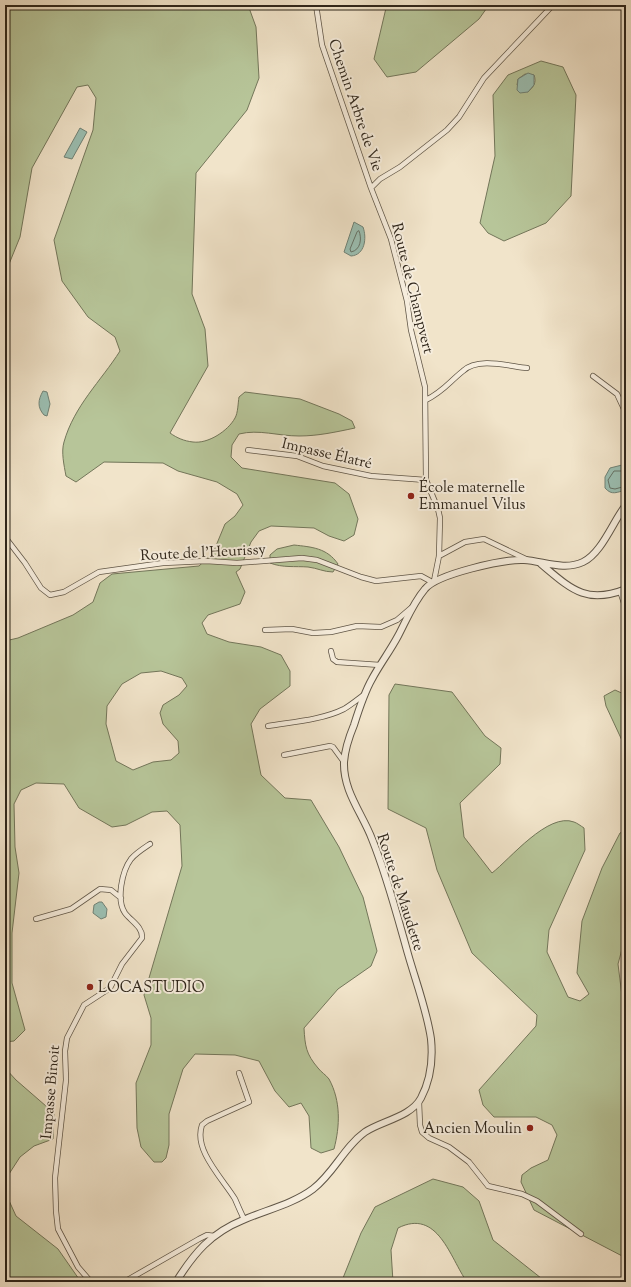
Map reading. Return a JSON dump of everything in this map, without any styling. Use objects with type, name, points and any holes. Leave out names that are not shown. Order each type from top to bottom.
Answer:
[{"type":"street","name":"Chemin Arbre de Vie","points":[[316,5],[322,45],[371,188]]},
{"type":"street","points":[[371,188],[380,179],[400,167],[447,130],[459,117],[484,78],[553,5]]},
{"type":"street","name":"Route de Champvert","points":[[371,188],[372,195],[386,223],[397,263],[425,387],[426,480],[438,509],[439,556],[433,582]]},
{"type":"street","points":[[426,400],[440,392],[464,370],[475,365],[485,364],[527,368]]},
{"type":"street","points":[[593,376],[617,394],[624,409],[626,419]]},
{"type":"street","name":"Impasse Élatré","points":[[248,450],[297,456],[323,466],[371,476],[426,480]]},
{"type":"street","points":[[439,556],[465,542],[484,539],[530,561],[541,564],[572,565],[588,559],[601,544],[626,505]]},
{"type":"street","name":"Route de l'Heurissy","points":[[5,537],[19,553],[41,588],[50,595],[56,595],[64,592],[99,572],[163,563],[206,561],[237,563],[302,558],[317,560],[361,578],[376,581],[421,576],[433,582]]},
{"type":"street","points":[[433,582],[446,576],[496,564],[515,560],[530,561]]},
{"type":"street","points":[[541,564],[566,584],[590,595],[609,595],[623,590],[626,609]]},
{"type":"street","name":"Route de Maudette","points":[[419,1102],[427,1083],[431,1061],[431,1040],[418,987],[382,866],[371,836],[356,809],[345,776],[344,762],[348,741],[365,694],[414,606],[433,582]]},
{"type":"street","points":[[266,630],[292,629],[313,633],[331,632],[357,626],[381,627],[397,620],[414,606]]},
{"type":"street","points":[[331,651],[333,659],[337,662],[380,665]]},
{"type":"street","points":[[268,726],[313,718],[337,711],[365,694]]},
{"type":"street","points":[[284,755],[333,746],[344,762]]},
{"type":"street","name":"Impasse Binoit","points":[[91,1282],[78,1267],[58,1229],[54,1178],[64,1095],[65,1051],[67,1038],[84,1005],[110,988],[122,964],[142,938],[142,931],[125,913],[121,898],[123,879],[128,864],[135,855],[150,844]]},
{"type":"street","points":[[36,919],[70,909],[100,889],[111,890],[121,898]]},
{"type":"street","points":[[239,1073],[249,1102],[208,1121],[202,1125],[200,1129],[206,1155],[218,1177],[235,1200],[244,1220]]},
{"type":"street","points":[[176,1282],[190,1259],[214,1236],[244,1220],[273,1209],[312,1190],[332,1170],[356,1140],[366,1132],[406,1112],[419,1102]]},
{"type":"street","points":[[419,1102],[420,1125],[422,1132],[429,1138],[449,1147],[469,1162],[488,1186],[522,1194],[537,1201],[581,1234]]},
{"type":"street","points":[[124,1282],[199,1239],[208,1235],[214,1236]]},
{"type":"green space","points":[[5,5],[248,5],[256,27],[259,78],[247,110],[196,173],[192,294],[205,329],[208,366],[170,433],[181,439],[193,442],[205,441],[217,436],[232,423],[236,416],[239,397],[245,392],[300,399],[339,414],[352,421],[355,428],[327,434],[306,436],[254,432],[239,434],[232,445],[231,457],[242,468],[335,483],[349,494],[358,519],[354,535],[344,541],[329,536],[314,528],[271,526],[259,531],[251,542],[240,569],[236,572],[245,592],[240,604],[208,615],[202,623],[207,634],[229,642],[261,647],[281,655],[290,671],[290,686],[260,709],[251,724],[261,775],[285,798],[311,800],[339,847],[363,897],[377,951],[371,966],[338,989],[304,1028],[306,1045],[309,1054],[318,1068],[329,1079],[336,1096],[338,1123],[334,1149],[321,1153],[311,1148],[309,1116],[301,1103],[289,1107],[275,1091],[259,1061],[235,1055],[195,1054],[183,1069],[169,1114],[169,1145],[166,1158],[162,1162],[154,1162],[141,1147],[137,1128],[136,1083],[151,1045],[151,1018],[144,995],[182,866],[180,825],[167,811],[152,812],[126,825],[112,827],[79,808],[64,784],[36,783],[21,790],[14,804],[15,847],[19,873],[12,933],[12,983],[25,1030],[14,1041],[5,1042],[5,641],[18,638],[73,615],[93,602],[100,583],[112,574],[199,566],[213,553],[225,524],[235,516],[243,505],[237,494],[217,482],[178,471],[163,463],[104,462],[76,482],[66,476],[63,450],[68,429],[81,405],[120,351],[115,337],[88,317],[62,281],[54,240],[93,130],[96,98],[88,85],[77,87],[32,168],[20,237],[5,274]],"holes":[[[161,671],[182,678],[187,686],[179,695],[163,705],[160,713],[163,724],[178,741],[179,753],[171,760],[153,762],[133,770],[116,761],[106,724],[107,706],[122,684],[141,673]]]},
{"type":"green space","points":[[389,5],[489,5],[479,19],[416,72],[387,77],[374,59],[386,8]]},
{"type":"green space","points":[[541,61],[563,67],[576,95],[571,196],[546,223],[504,241],[488,233],[480,223],[495,156],[493,95],[508,75]],"holes":[[[525,74],[534,75],[535,83],[528,92],[517,85],[518,79]]]},
{"type":"green space","points":[[294,545],[324,551],[338,564],[333,572],[308,567],[284,566],[270,563],[270,555],[277,549]]},
{"type":"green space","points":[[395,684],[452,692],[485,736],[501,748],[500,764],[460,803],[464,837],[492,873],[530,838],[553,824],[564,821],[574,822],[584,828],[585,850],[549,930],[547,952],[568,997],[580,1001],[589,994],[577,973],[582,921],[602,868],[620,833],[626,830],[626,934],[618,964],[626,1028],[626,1258],[534,1210],[521,1182],[522,1175],[531,1168],[548,1160],[557,1135],[552,1125],[536,1117],[494,1117],[483,1105],[479,1090],[536,1026],[537,1015],[472,953],[437,870],[426,828],[388,809],[389,695]]},
{"type":"green space","points":[[615,690],[626,695],[626,749],[606,706],[604,696]]},
{"type":"green space","points":[[5,1068],[16,1080],[54,1113],[53,1139],[34,1146],[20,1157],[9,1174],[6,1194],[16,1216],[58,1249],[81,1282],[5,1282]]},
{"type":"green space","points":[[433,1179],[463,1187],[479,1201],[493,1240],[546,1282],[467,1282],[441,1238],[433,1230],[423,1225],[412,1224],[398,1228],[391,1250],[393,1282],[345,1282],[343,1278],[361,1233],[375,1207]]},
{"type":"water","points":[[528,73],[534,75],[534,85],[528,92],[520,93],[517,90],[518,79]]},
{"type":"water","points":[[80,128],[87,132],[72,159],[64,157]]},
{"type":"water","points":[[354,222],[363,227],[365,241],[359,253],[351,256],[344,252]]},
{"type":"water","points":[[43,391],[47,392],[50,404],[47,416],[44,415],[39,406],[39,400]]},
{"type":"water","points":[[622,465],[626,468],[626,490],[612,493],[605,488],[605,477],[610,468]]},
{"type":"water","points":[[102,902],[107,909],[106,917],[101,919],[93,913],[94,905]]},
{"type":"place","name":"École maternelle Emmanuel Vilus","points":[[411,496]]},
{"type":"place","name":"LOCASTUDIO","points":[[90,987]]},
{"type":"place","name":"Ancien Moulin","points":[[530,1128]]}]
